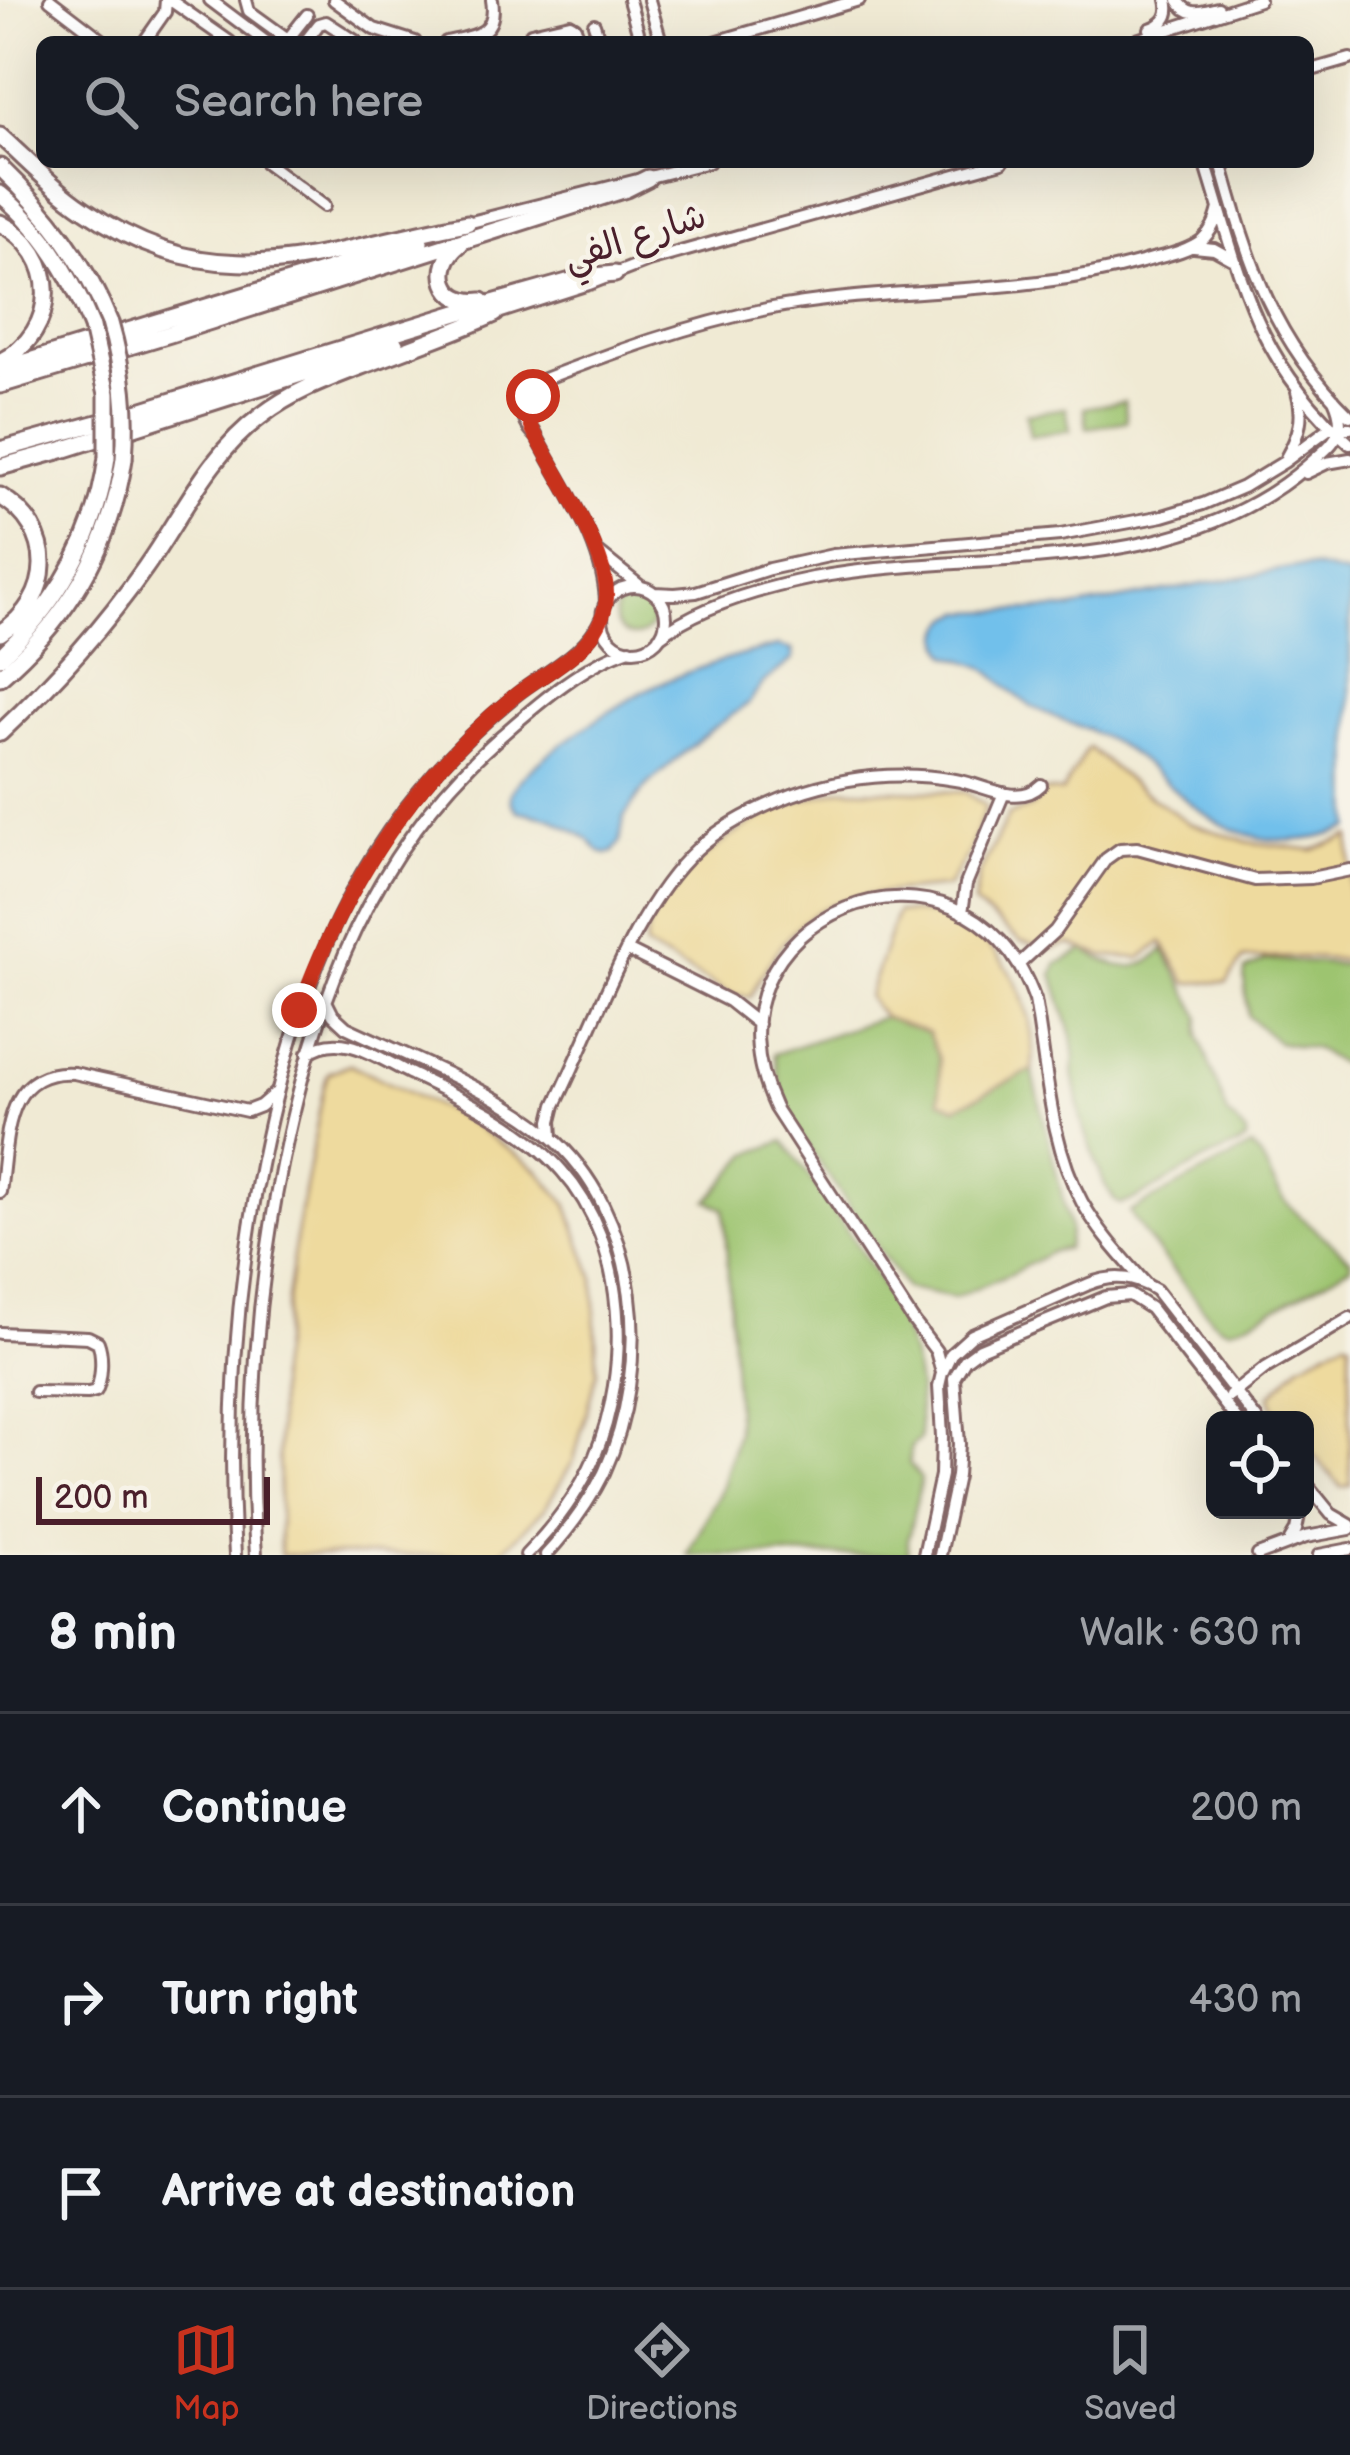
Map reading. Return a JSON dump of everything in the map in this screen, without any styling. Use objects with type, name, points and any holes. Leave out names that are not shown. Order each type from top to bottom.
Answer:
[{"type":"highway","points":[[0,136],[96,218],[143,242],[194,258],[278,264],[467,223]]},
{"type":"highway","points":[[0,166],[40,206],[85,270],[110,323],[124,383],[114,511],[85,577],[42,637],[0,677]]},
{"type":"highway","points":[[0,366],[168,328],[463,242],[648,178]]},
{"type":"highway","points":[[0,194],[56,255],[92,327],[116,458],[73,566],[42,612],[0,657]]},
{"type":"highway","points":[[0,385],[467,223]]},
{"type":"highway","points":[[0,224],[23,238],[34,253],[46,287],[35,331],[0,366]]},
{"type":"highway","points":[[463,242],[445,261],[450,291],[472,302],[514,297]]},
{"type":"highway","points":[[0,467],[514,297],[585,277],[615,274]]},
{"type":"highway","points":[[0,450],[495,314]]},
{"type":"highway","points":[[0,733],[106,620],[213,464],[250,424],[315,384],[495,314]]},
{"type":"highway","points":[[0,496],[16,506],[33,527],[42,563],[30,606],[0,633]]},
{"type":"street","points":[[50,0],[98,36]]},
{"type":"street","points":[[234,0],[236,20]]},
{"type":"street","points":[[260,0],[249,6],[289,36]]},
{"type":"street","points":[[334,0],[388,36]]},
{"type":"street","points":[[470,36],[488,28],[494,19],[492,0]]},
{"type":"street","points":[[734,36],[859,0]]},
{"type":"street","points":[[1132,36],[1163,23],[1168,16],[1167,0]]},
{"type":"street","points":[[1178,0],[1192,13],[1239,8]]},
{"type":"street","points":[[1149,36],[1259,0]]},
{"type":"street","points":[[636,36],[630,3],[649,1],[660,36]]},
{"type":"street","points":[[217,2],[258,36]]},
{"type":"street","points":[[148,36],[170,5],[220,36]]},
{"type":"street","points":[[299,36],[312,17]]},
{"type":"street","points":[[303,36],[326,22],[347,36]]},
{"type":"street","points":[[358,36],[366,24]]},
{"type":"street","points":[[530,36],[567,24],[588,36]]},
{"type":"street","points":[[1314,69],[1350,58]]},
{"type":"street","points":[[273,168],[324,206]]},
{"type":"street","name":"شارع الفي","points":[[467,223],[686,168]]},
{"type":"street","name":"شارع الفي","points":[[495,314],[648,261],[981,168]]},
{"type":"street","points":[[1206,168],[1252,313],[1300,401],[1300,429],[1284,462]]},
{"type":"street","points":[[1223,168],[1241,236],[1274,316],[1297,355],[1334,399],[1350,444]]},
{"type":"street","points":[[1191,247],[1208,234],[1219,208]]},
{"type":"street","points":[[235,1555],[232,1470],[242,1283],[276,1091],[299,1010],[353,887],[418,792],[461,744],[517,694],[587,643],[606,603],[597,550],[525,422],[526,394],[539,381],[653,338],[767,309],[850,297],[1041,282],[1191,247],[1214,249],[1234,260]]},
{"type":"street","points":[[1293,382],[1342,426]]},
{"type":"street","points":[[597,550],[641,586],[685,594],[812,558],[915,541],[1124,525],[1225,496],[1342,426]]},
{"type":"street","points":[[1282,486],[1325,450],[1342,426]]},
{"type":"street","points":[[256,1555],[252,1450],[259,1316],[278,1184],[308,1053],[346,947],[375,891],[449,789],[493,743],[603,661],[646,647],[700,613],[795,582],[857,572],[1019,568],[1119,547],[1202,526],[1236,513],[1327,463],[1350,459]]},
{"type":"street","points":[[606,603],[617,591],[641,586]]},
{"type":"street","points":[[654,592],[666,619],[659,637]]},
{"type":"street","points":[[602,617],[614,642],[630,650]]},
{"type":"street","points":[[552,1137],[555,1106],[627,950],[658,896],[697,849],[730,825],[769,803],[816,786],[880,776],[942,778],[1016,796],[1041,785]]},
{"type":"street","points":[[962,913],[966,884],[1004,793]]},
{"type":"street","points":[[1019,964],[1055,931],[1106,859],[1120,849],[1137,848],[1255,880],[1311,878],[1350,870]]},
{"type":"street","points":[[945,906],[966,884]]},
{"type":"street","points":[[942,1373],[936,1351],[775,1108],[761,1072],[760,1007],[785,952],[824,917],[857,903],[891,897],[919,899],[962,913],[998,938],[1019,964],[1035,1000],[1067,1170],[1083,1203],[1114,1247],[1164,1297],[1250,1411]]},
{"type":"street","points":[[627,950],[729,1001],[758,1024]]},
{"type":"street","points":[[325,999],[333,1016],[346,1027],[444,1073],[552,1137],[590,1183],[616,1236],[628,1287],[632,1336],[628,1394],[612,1454],[584,1508],[547,1555]]},
{"type":"street","points":[[729,1001],[760,1007]]},
{"type":"street","points":[[308,1053],[323,1044],[349,1044],[512,1128],[542,1150],[573,1184],[602,1237],[615,1308],[615,1375],[608,1417],[575,1495],[526,1555]]},
{"type":"street","points":[[0,1192],[11,1112],[29,1085],[47,1075],[61,1072],[247,1111],[276,1091]]},
{"type":"street","points":[[526,1118],[555,1106]]},
{"type":"street","points":[[247,1111],[266,1139]]},
{"type":"street","points":[[1106,1277],[1114,1265],[1114,1247]]},
{"type":"street","points":[[924,1555],[941,1475],[939,1393],[951,1354],[972,1335],[1106,1277],[1146,1284]]},
{"type":"street","points":[[940,1555],[957,1476],[953,1386],[964,1360],[980,1349],[1106,1297],[1130,1295],[1150,1308],[1230,1411]]},
{"type":"street","points":[[1223,1402],[1274,1362],[1347,1320]]},
{"type":"street","points":[[0,1334],[88,1337],[98,1342],[96,1391],[35,1392]]},
{"type":"street","points":[[927,1338],[964,1360]]},
{"type":"street","points":[[1314,1494],[1330,1514],[1350,1527]]},
{"type":"street","points":[[1288,1542],[1299,1519]]},
{"type":"street","points":[[1258,1555],[1288,1542],[1350,1527]]},
{"type":"street","points":[[1319,1555],[1350,1549]]},
{"type":"green space","points":[[1124,401],[1127,421],[1087,428],[1084,408]]},
{"type":"green space","points":[[1066,408],[1070,430],[1030,436],[1026,414]]},
{"type":"green space","points":[[634,598],[647,604],[653,617],[647,630],[634,636],[621,630],[615,617],[621,604]]},
{"type":"green space","points":[[1164,949],[1200,1016],[1199,1036],[1228,1115],[1247,1134],[1246,1140],[1121,1204],[1104,1183],[1081,1120],[1072,1036],[1053,974],[1057,964],[1085,950],[1105,961],[1136,966]]},
{"type":"green space","points":[[1267,960],[1350,965],[1350,1065],[1316,1049],[1277,1042],[1248,1016],[1245,970]]},
{"type":"green space","points":[[883,1017],[928,1033],[939,1059],[940,1100],[956,1107],[1032,1070],[1070,1229],[1067,1248],[954,1298],[906,1289],[786,1114],[774,1054]]},
{"type":"green space","points":[[784,1141],[862,1252],[907,1342],[917,1382],[920,1439],[911,1447],[909,1463],[921,1479],[908,1555],[687,1555],[723,1486],[737,1431],[724,1208],[708,1201],[749,1154]]},
{"type":"green space","points":[[1251,1147],[1286,1202],[1350,1259],[1350,1266],[1228,1328],[1211,1318],[1130,1212]]},
{"type":"sand","points":[[1088,747],[1189,823],[1248,842],[1313,850],[1350,836],[1350,960],[1243,959],[1227,982],[1187,983],[1162,942],[1141,958],[1104,956],[1069,944],[1049,949],[1020,941],[974,904],[979,874],[1009,815],[1032,807],[1044,791],[1062,792]]},
{"type":"sand","points":[[843,789],[965,792],[986,806],[969,853],[947,887],[878,894],[828,906],[788,937],[750,997],[731,994],[645,947],[659,906],[712,851],[779,809]]},
{"type":"sand","points":[[897,912],[930,914],[959,925],[997,955],[1012,974],[1030,1020],[1032,1070],[956,1107],[940,1100],[939,1059],[928,1033],[883,1017],[868,997]]},
{"type":"sand","points":[[350,1064],[466,1120],[537,1169],[567,1204],[594,1279],[597,1371],[574,1460],[545,1508],[498,1555],[280,1555],[277,1373],[296,1235],[328,1073]]},
{"type":"sand","points":[[1350,1341],[1350,1485],[1341,1487],[1314,1456],[1314,1411],[1274,1409],[1271,1395],[1301,1363]]},
{"type":"water","points":[[1296,567],[1350,576],[1350,828],[1329,835],[1268,839],[1229,828],[1120,746],[1027,704],[984,668],[949,655],[942,642],[946,624],[963,612],[1068,609]]},
{"type":"water","points":[[778,646],[792,650],[793,659],[764,682],[749,703],[646,786],[624,817],[620,842],[613,852],[600,852],[588,839],[551,818],[518,811],[513,805],[511,794],[533,768],[627,701],[690,672]]},
{"type":"route","points":[[299,1010],[340,913],[400,814],[488,719],[587,643],[602,617],[606,588],[601,562],[532,428],[533,396]]}]
